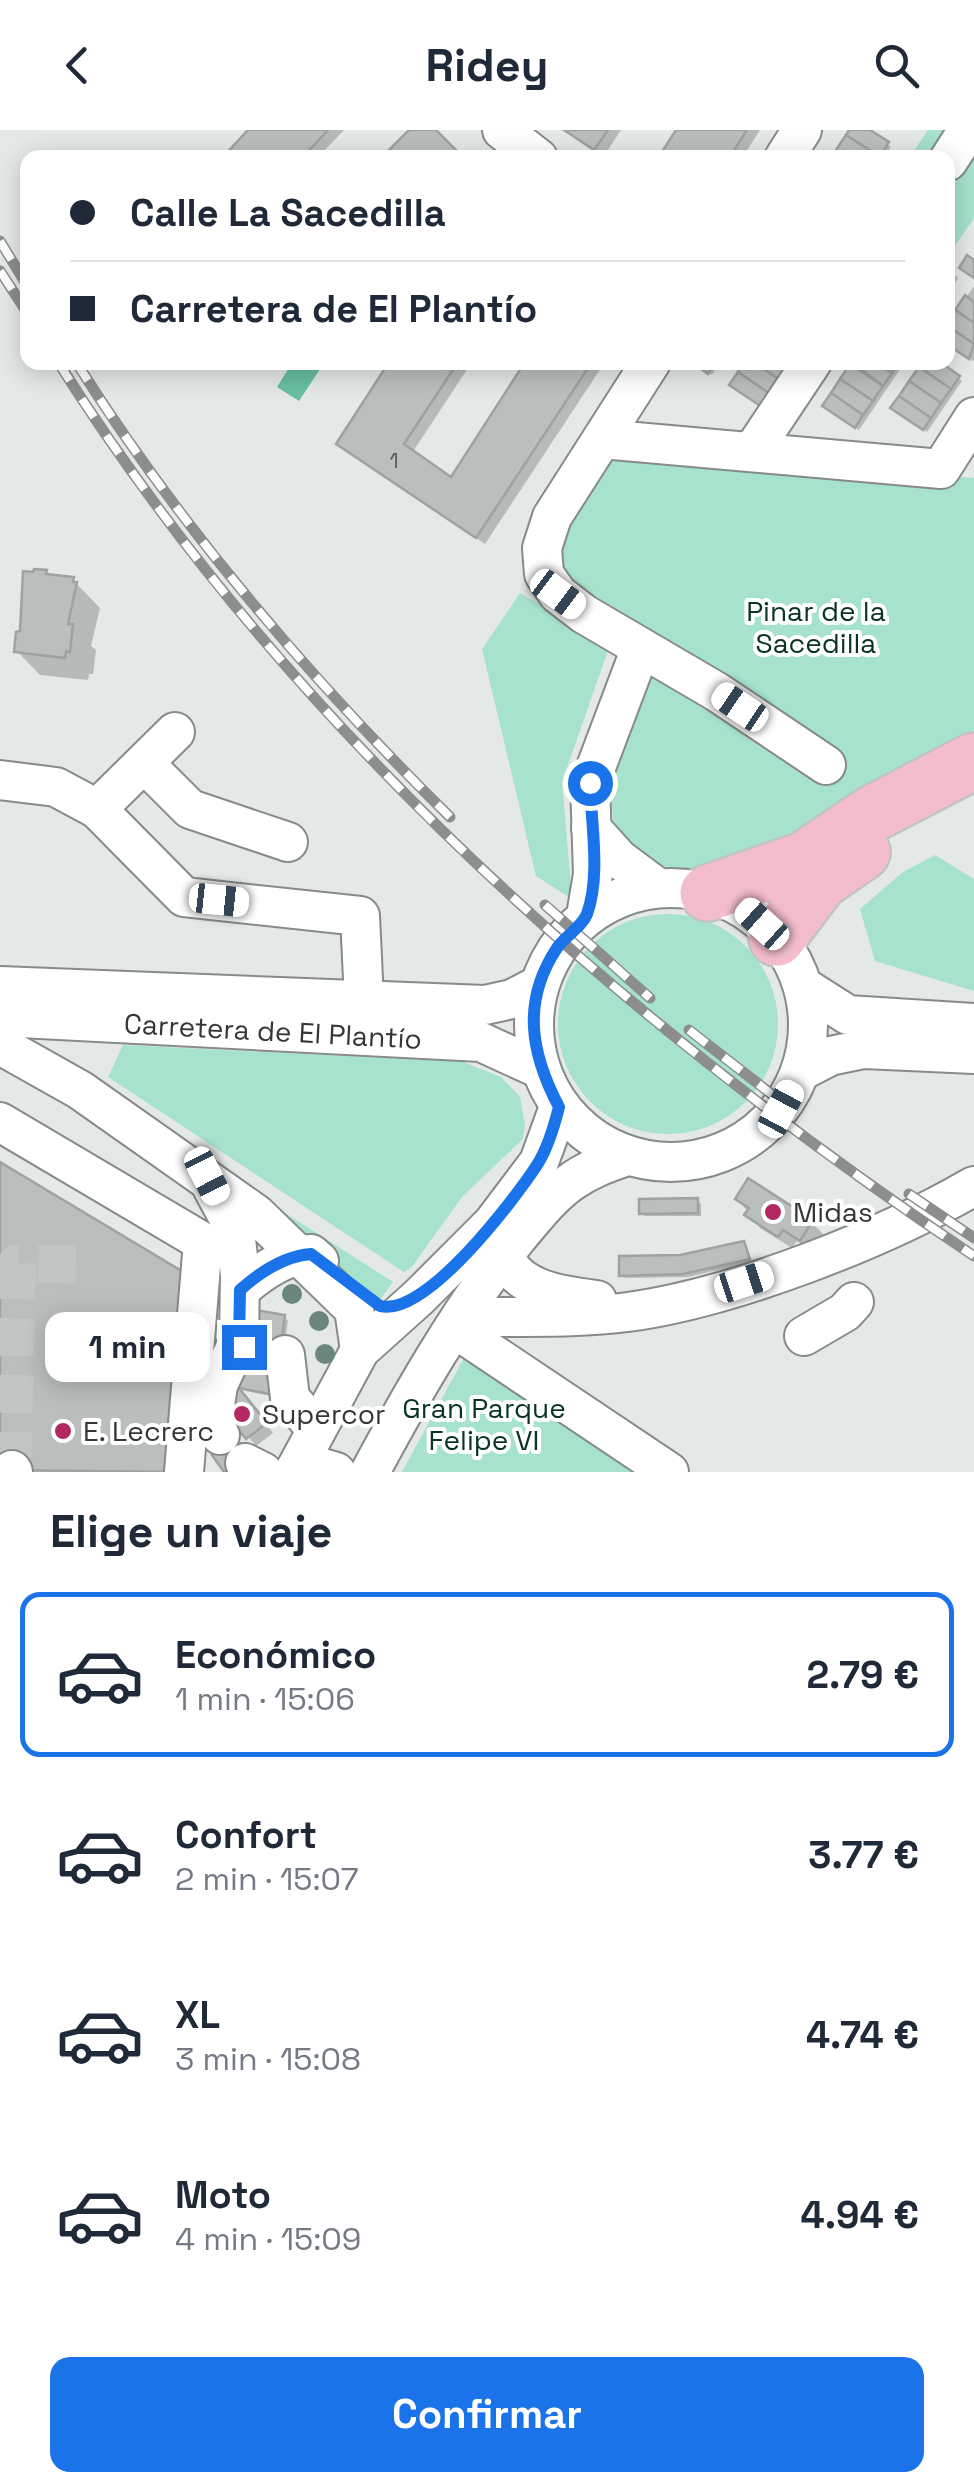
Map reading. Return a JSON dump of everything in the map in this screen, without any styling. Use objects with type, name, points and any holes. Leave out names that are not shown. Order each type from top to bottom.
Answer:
[{"type":"highway","points":[[683,891],[804,860],[872,814],[974,761]]},
{"type":"highway","points":[[777,938],[820,881],[882,837],[974,790]]},
{"type":"street","points":[[502,130],[528,150]]},
{"type":"street","points":[[646,370],[552,517],[541,560],[544,574],[558,594],[826,765]]},
{"type":"street","points":[[752,452],[807,370]]},
{"type":"street","points":[[602,439],[957,470],[974,417]]},
{"type":"street","points":[[586,916],[593,874],[590,783],[642,648]]},
{"type":"street","points":[[97,808],[175,732]]},
{"type":"street","points":[[144,763],[190,808],[288,842]]},
{"type":"street","points":[[0,780],[56,787],[97,808],[184,897],[360,916],[364,1000]]},
{"type":"street","points":[[592,828],[620,859],[683,891],[746,910],[777,938],[804,987],[809,1029],[801,1071],[781,1109],[750,1138],[712,1157],[670,1163],[628,1156],[590,1137],[559,1107],[540,1070],[532,1028],[538,985],[557,947],[586,916],[620,897],[683,891]]},
{"type":"street","name":"Carretera de El Plantío","points":[[0,986],[485,1005],[512,999],[538,985]]},
{"type":"street","points":[[804,987],[848,1016],[974,1023]]},
{"type":"street","name":"Carretera de El Plantío","points":[[0,1018],[481,1042],[540,1070]]},
{"type":"street","points":[[0,1044],[80,1090],[256,1214],[354,1310],[360,1350]]},
{"type":"street","points":[[801,1071],[830,1056],[864,1049],[974,1054]]},
{"type":"street","points":[[294,1472],[360,1350],[479,1239],[514,1197],[539,1162],[559,1107]]},
{"type":"street","points":[[0,1122],[203,1242],[184,1472]]},
{"type":"street","points":[[370,1472],[428,1366],[504,1255],[568,1184],[596,1166],[628,1156]]},
{"type":"street","points":[[207,1176],[235,1230],[240,1290],[241,1344],[218,1385],[212,1424],[220,1435]]},
{"type":"street","points":[[457,1324],[486,1316],[608,1314],[710,1294],[822,1256],[969,1191]]},
{"type":"street","points":[[240,1290],[281,1262],[305,1261],[311,1254],[380,1306],[393,1308],[419,1297]]},
{"type":"street","points":[[504,1255],[508,1268],[518,1277],[556,1293],[605,1301],[675,1302]]},
{"type":"street","points":[[804,1336],[845,1312],[854,1302]]},
{"type":"street","points":[[457,1324],[669,1472]]},
{"type":"street","points":[[285,1355],[290,1398],[315,1428]]},
{"type":"street","points":[[294,1472],[318,1466],[336,1472]]},
{"type":"green space","points":[[928,130],[974,130],[974,218],[955,246],[955,150],[914,150]]},
{"type":"green space","name":"Pinar de la Sacedilla","points":[[608,454],[974,478],[974,730],[857,792],[801,831],[738,862],[687,869],[649,865],[614,829],[610,778],[658,645],[585,593],[556,560],[561,536]]},
{"type":"green space","points":[[520,593],[610,645],[562,782],[572,899],[536,876],[482,649]]},
{"type":"green space","points":[[935,855],[974,879],[974,991],[875,961],[860,909],[903,872]]},
{"type":"green space","points":[[668,914],[710,922],[746,946],[770,982],[778,1024],[770,1066],[746,1102],[710,1126],[668,1134],[626,1126],[590,1102],[566,1066],[558,1024],[566,982],[590,946],[626,922]]},
{"type":"green space","points":[[123,1045],[463,1062],[501,1077],[520,1097],[523,1139],[462,1197],[411,1268],[404,1272],[108,1077]]},
{"type":"green space","points":[[221,1172],[393,1282],[379,1301],[307,1247]]},
{"type":"green space","name":"Gran Parque Felipe VI","points":[[466,1354],[655,1472],[402,1472]]},
{"type":"shaded area","points":[[288,370],[319,370],[299,401],[277,387]]},
{"type":"building","points":[[248,130],[328,130],[309,150],[229,150]]},
{"type":"building","points":[[409,130],[436,130],[456,150],[389,150]]},
{"type":"building","points":[[564,130],[608,130],[594,150]]},
{"type":"building","points":[[676,130],[747,130],[734,150],[663,150]]},
{"type":"building","points":[[849,130],[870,130],[889,142],[884,150],[869,150],[846,135]]},
{"type":"building","points":[[846,135],[869,150],[836,150]]},
{"type":"building","points":[[967,255],[974,260],[974,278],[959,268]]},
{"type":"building","points":[[965,295],[974,302],[974,323],[955,310]]},
{"type":"building","points":[[955,310],[974,323],[974,344],[955,331]]},
{"type":"building","points":[[955,331],[974,344],[969,359],[955,350]]},
{"type":"building","points":[[384,370],[453,370],[404,444],[451,477],[520,370],[587,370],[476,538],[336,444]]},
{"type":"building","points":[[766,370],[780,380],[770,394],[738,372]]},
{"type":"building","points":[[766,370],[787,370],[780,380]]},
{"type":"building","points":[[846,370],[859,370],[883,386],[873,401],[840,379]]},
{"type":"building","points":[[862,370],[892,373],[883,386]]},
{"type":"building","points":[[917,370],[923,370],[951,389],[941,403],[909,381]]},
{"type":"building","points":[[923,370],[951,370],[960,376],[951,389]]},
{"type":"building","points":[[738,372],[770,394],[762,407],[729,385]]},
{"type":"building","points":[[840,379],[873,401],[863,415],[831,393]]},
{"type":"building","points":[[909,381],[941,403],[931,418],[899,396]]},
{"type":"building","points":[[831,393],[863,415],[855,428],[822,406]]},
{"type":"building","points":[[899,396],[931,418],[923,430],[890,408]]},
{"type":"building","points":[[34,569],[74,577],[73,582],[77,582],[68,624],[73,624],[70,652],[66,651],[65,658],[14,652],[16,632],[20,631],[23,571]]},
{"type":"building","points":[[0,1162],[185,1273],[176,1472],[0,1470]]},
{"type":"building","name":"Midas","points":[[748,1178],[813,1220],[800,1241],[783,1230],[778,1237],[744,1215],[749,1208],[735,1199]]},
{"type":"building","points":[[698,1198],[698,1213],[639,1214],[639,1199]]},
{"type":"building","points":[[744,1241],[750,1259],[683,1274],[619,1276],[619,1256],[680,1255]]},
{"type":"building","points":[[249,1309],[285,1315],[275,1395],[239,1388]]},
{"type":"building","name":"Supercor","points":[[239,1388],[267,1423],[246,1439],[218,1404]]},
{"type":"building","points":[[223,1447],[238,1467],[231,1472],[224,1472],[212,1455]]},
{"type":"tunnel","points":[[12,1470],[17,1263],[88,1265]]},
{"type":"railway","points":[[0,241],[20,274]]},
{"type":"railway","points":[[0,271],[20,302]]},
{"type":"railway","points":[[63,370],[149,495],[248,622],[355,742],[469,857],[589,965],[713,1068],[974,1256]]},
{"type":"railway","points":[[81,370],[159,483],[250,600],[348,711],[450,817]]},
{"type":"railway","points":[[545,905],[650,998]]},
{"type":"railway","points":[[689,1030],[788,1107]]},
{"type":"railway","points":[[909,1194],[974,1238]]},
{"type":"place","name":"Midas","points":[[773,1212]]},
{"type":"place","name":"Supercor","points":[[242,1414]]},
{"type":"place","name":"E. Lecrerc","points":[[63,1431]]},
{"type":"route","points":[[244,1347],[239,1340],[240,1290],[260,1274],[281,1262],[311,1254],[380,1306],[393,1308],[419,1297],[479,1239],[539,1162],[559,1107],[540,1070],[532,1028],[538,985],[557,947],[586,916],[593,874],[590,783]]}]
